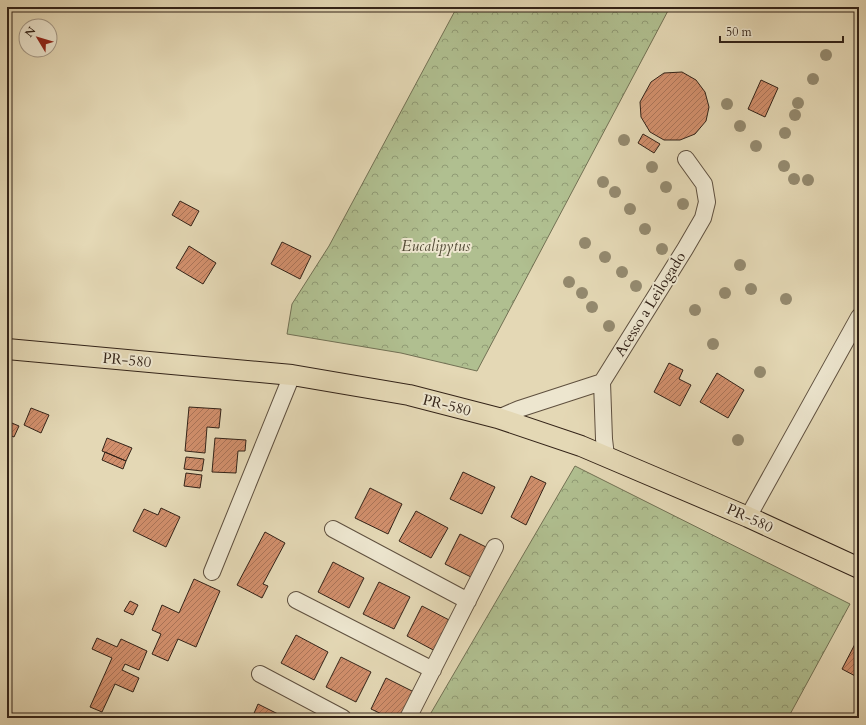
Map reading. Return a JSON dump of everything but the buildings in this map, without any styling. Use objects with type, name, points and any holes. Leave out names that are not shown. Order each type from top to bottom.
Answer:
[{"type":"main road","name":"PR-580","points":[[7,349],[292,375],[409,395],[498,418],[581,446],[748,517],[859,568]]},
{"type":"street","name":"Acesso a Leilogado","points":[[602,382],[703,218],[707,202],[704,184],[686,159]]},
{"type":"street","points":[[748,517],[859,318]]},
{"type":"street","points":[[212,572],[292,375]]},
{"type":"street","points":[[498,418],[519,409],[602,382],[606,456]]},
{"type":"street","points":[[333,529],[468,601]]},
{"type":"street","points":[[408,718],[495,547]]},
{"type":"street","points":[[296,600],[433,670]]},
{"type":"street","points":[[260,674],[343,718]]},
{"type":"green space","name":"Eucalipytus","points":[[457,7],[670,7],[477,371],[401,353],[287,334],[292,304],[329,246]]},
{"type":"green space","points":[[575,466],[850,604],[788,718],[428,718]]}]
